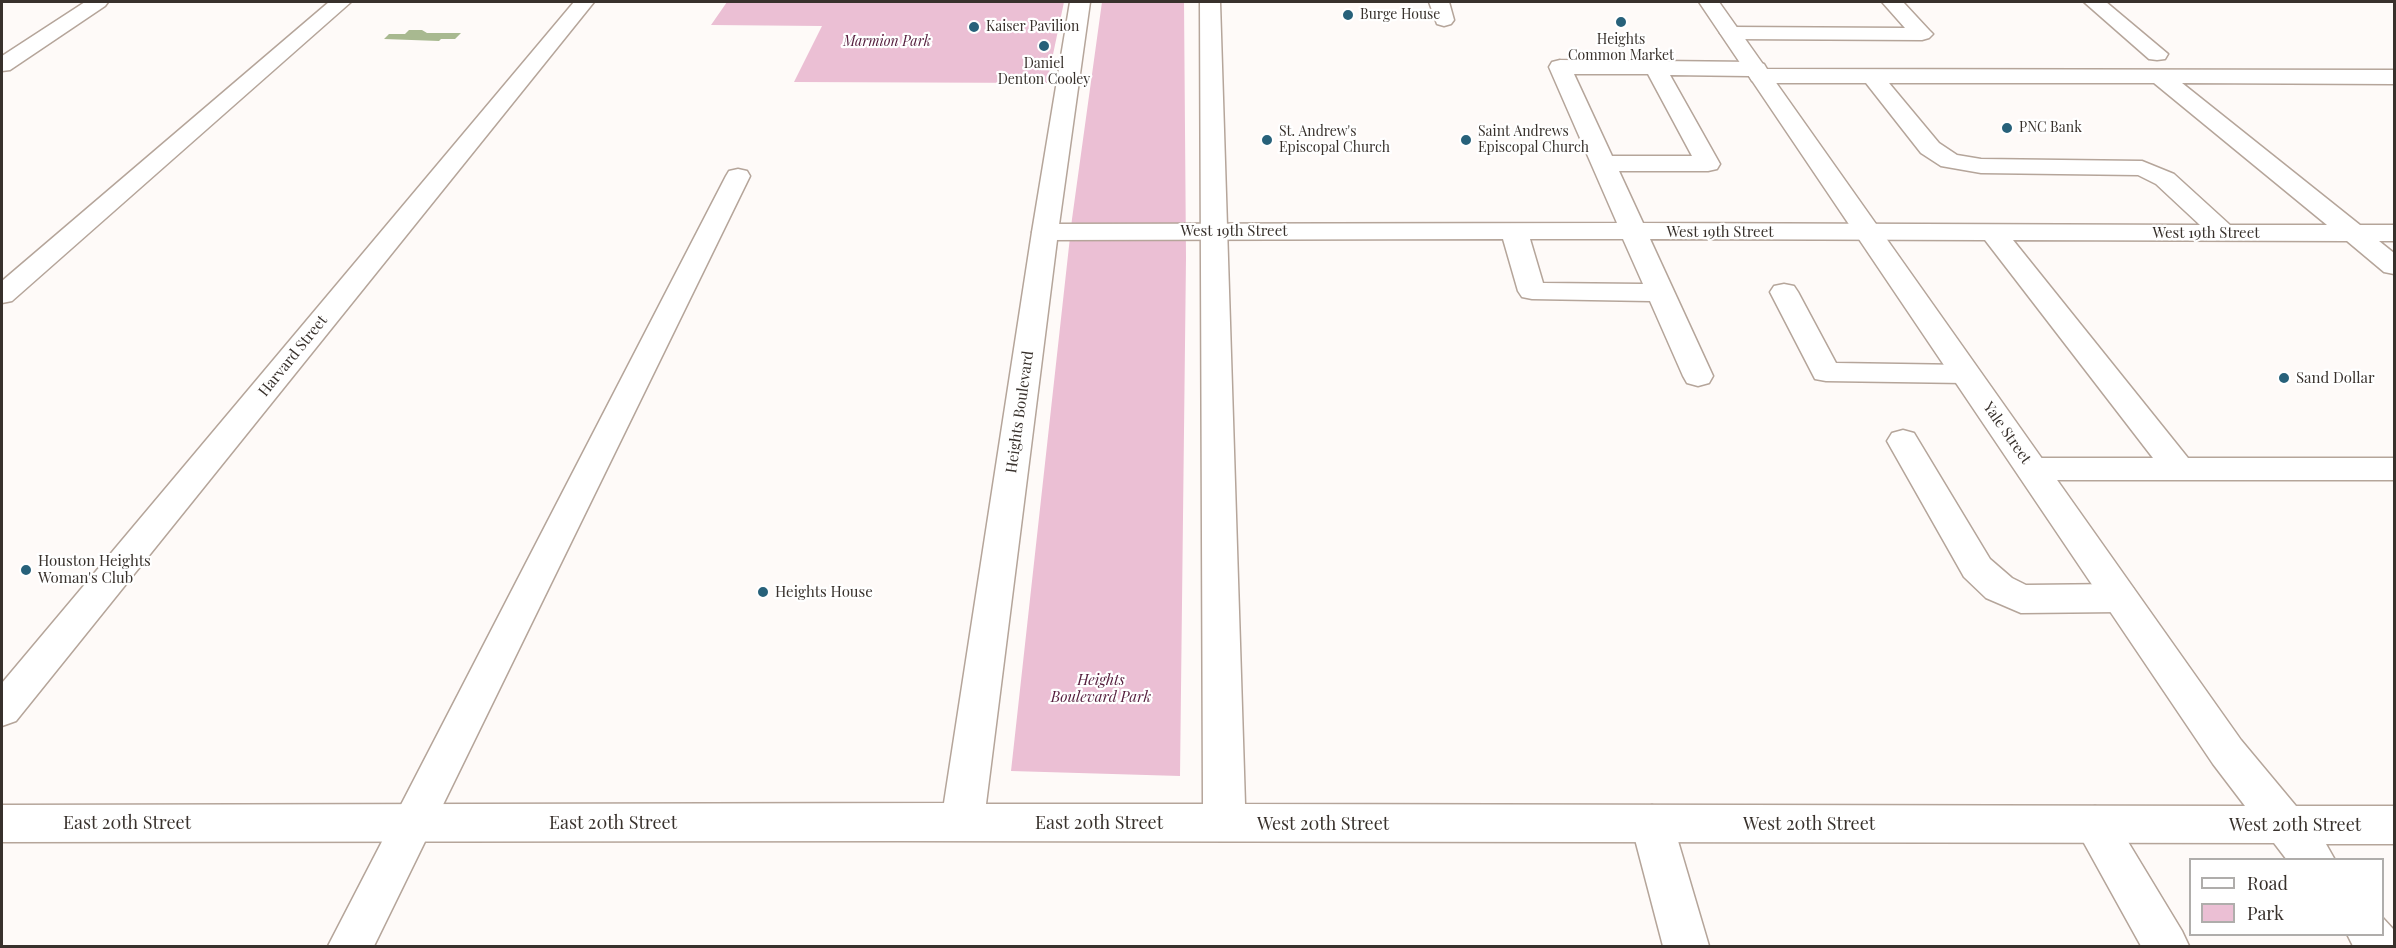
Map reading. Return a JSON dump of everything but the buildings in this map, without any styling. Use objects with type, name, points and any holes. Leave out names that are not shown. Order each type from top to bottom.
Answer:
[{"type":"main road","points":[[2,65],[98,2]]},
{"type":"main road","points":[[2,295],[340,2]]},
{"type":"main road","name":"Harvard Street","points":[[2,710],[584,2]]},
{"type":"main road","name":"Heights Boulevard","points":[[962,822],[1045,232],[1080,2]]},
{"type":"main road","points":[[1210,2],[1224,823]]},
{"type":"main road","name":"Yale Street","points":[[1709,2],[2227,752],[2311,858]]},
{"type":"main road","points":[[1731,33],[1922,34],[1892,2]]},
{"type":"main road","points":[[2094,2],[2158,65],[2394,266]]},
{"type":"main road","points":[[1698,376],[1560,67],[1872,76],[2158,65],[2394,77]]},
{"type":"main road","points":[[1602,163],[1708,164],[1656,69]]},
{"type":"main road","points":[[1872,76],[1930,148],[1950,161],[1981,166],[2142,168],[2165,179],[2224,233]]},
{"type":"main road","points":[[351,946],[738,176]]},
{"type":"main road","name":"West 19th Street","points":[[1045,232],[1214,230],[2394,233]]},
{"type":"main road","points":[[1514,231],[1532,291],[1660,293]]},
{"type":"main road","points":[[1993,232],[2180,470]]},
{"type":"main road","points":[[1784,292],[1826,372],[1965,374]]},
{"type":"main road","points":[[1903,441],[1977,568],[1999,588],[2020,599],[2120,598]]},
{"type":"main road","points":[[2032,470],[2394,469]]},
{"type":"main road","name":"East 20th Street","points":[[2,824],[1224,823]]},
{"type":"main road","name":"West 20th Street","points":[[1224,823],[2394,825]]},
{"type":"main road","points":[[1652,824],[1686,946]]},
{"type":"main road","points":[[2095,825],[2166,946]]},
{"type":"green space","name":"Marmion Park","points":[[727,2],[1064,2],[1047,83],[794,82],[822,26],[711,25]]},
{"type":"green space","name":"Heights Boulevard Park","points":[[1102,2],[1184,2],[1186,258],[1180,776],[1011,771],[1072,219]]},
{"type":"shaded area","points":[[409,30],[422,30],[427,33],[461,33],[455,39],[439,41],[384,39],[389,34],[405,34]]},
{"type":"place","name":"Burge House","points":[[1348,15]]},
{"type":"place","name":"Heights Common Market","points":[[1621,22]]},
{"type":"place","name":"Kaiser Pavilion","points":[[974,27]]},
{"type":"place","name":"Daniel Denton Cooley","points":[[1044,46]]},
{"type":"place","name":"PNC Bank","points":[[2007,128]]},
{"type":"place","name":"St. Andrew's Episcopal Church","points":[[1267,140]]},
{"type":"place","name":"Saint Andrews Episcopal Church","points":[[1466,140]]},
{"type":"place","name":"Sand Dollar","points":[[2284,378]]},
{"type":"place","name":"Houston Heights Woman's Club","points":[[26,570]]},
{"type":"place","name":"Heights House","points":[[763,592]]}]
